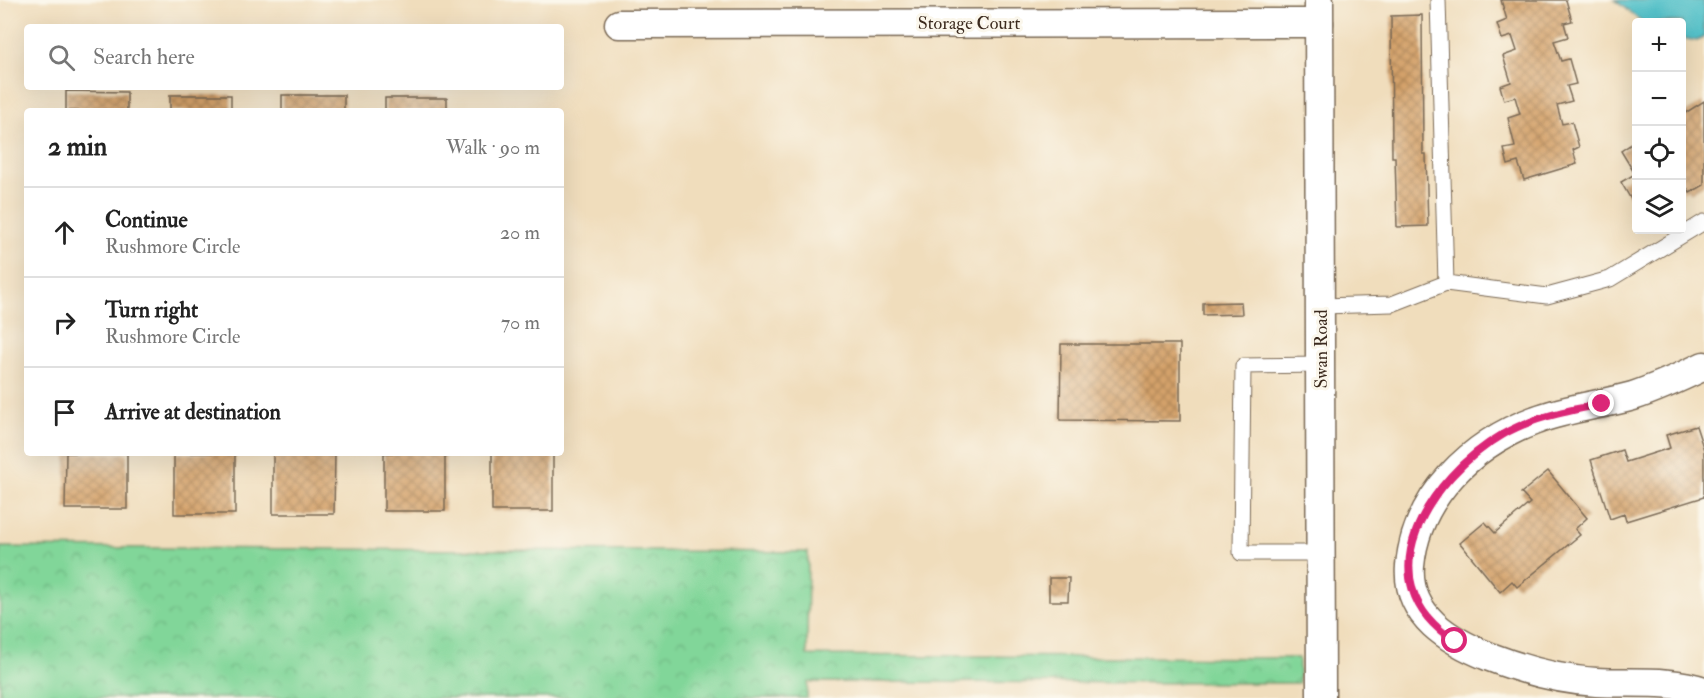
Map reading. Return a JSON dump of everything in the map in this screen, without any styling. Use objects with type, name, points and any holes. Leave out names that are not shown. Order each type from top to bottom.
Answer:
[{"type":"street","name":"Storage Court","points":[[619,24],[1319,12]]},
{"type":"street","name":"Swan Road","points":[[1319,12],[1321,698]]},
{"type":"street","points":[[1704,366],[1636,395],[1536,420],[1484,447],[1451,476],[1429,504],[1416,530],[1409,570],[1418,605],[1432,624],[1455,641],[1491,657],[1563,679],[1674,685],[1704,691]]},
{"type":"lane","points":[[1438,0],[1446,283]]},
{"type":"lane","points":[[1321,306],[1392,304],[1446,283],[1547,296],[1610,279],[1704,222]]},
{"type":"lane","points":[[1321,365],[1243,366],[1241,553],[1322,553]]},
{"type":"green space","points":[[0,547],[808,552],[807,655],[1299,658],[1299,683],[808,682],[807,698],[0,698]]},
{"type":"water","points":[[1615,0],[1704,0],[1704,37],[1697,41],[1686,39],[1686,18],[1637,18]]},
{"type":"building","points":[[1501,0],[1566,0],[1572,21],[1564,23],[1568,37],[1554,41],[1561,61],[1569,59],[1576,84],[1567,86],[1572,101],[1557,105],[1562,124],[1572,122],[1579,147],[1573,150],[1577,164],[1524,180],[1518,162],[1508,165],[1504,149],[1515,147],[1508,118],[1520,114],[1515,97],[1504,100],[1500,86],[1511,82],[1503,56],[1517,51],[1512,36],[1502,39],[1497,24],[1507,20]]},
{"type":"building","points":[[1422,15],[1423,154],[1426,154],[1428,226],[1397,227],[1395,157],[1392,157],[1391,16]]},
{"type":"building","points":[[66,91],[127,92],[127,108],[66,108]]},
{"type":"building","points":[[170,95],[231,95],[231,108],[170,108]]},
{"type":"building","points":[[282,95],[344,95],[344,108],[282,108]]},
{"type":"building","points":[[385,98],[447,98],[447,108],[385,108]]},
{"type":"building","points":[[1704,101],[1704,185],[1690,193],[1688,189],[1686,190],[1686,112]]},
{"type":"building","points":[[1632,144],[1632,169],[1621,151]]},
{"type":"building","points":[[1632,176],[1632,201],[1621,182]]},
{"type":"building","points":[[1241,302],[1242,314],[1203,315],[1203,303]]},
{"type":"building","points":[[1061,344],[1180,344],[1180,421],[1060,420]]},
{"type":"building","points":[[1696,426],[1704,450],[1704,497],[1626,521],[1624,514],[1610,519],[1591,460],[1622,450],[1626,462],[1670,448],[1666,435]]},
{"type":"building","points":[[66,456],[127,456],[127,509],[65,509]]},
{"type":"building","points":[[174,456],[235,456],[235,514],[174,514]]},
{"type":"building","points":[[273,456],[335,456],[334,514],[273,514]]},
{"type":"building","points":[[384,456],[445,456],[445,511],[384,511]]},
{"type":"building","points":[[492,456],[553,456],[553,511],[492,511]]},
{"type":"building","points":[[1548,471],[1587,518],[1575,529],[1580,535],[1517,587],[1512,581],[1500,592],[1460,543],[1485,522],[1495,533],[1530,503],[1521,493]]},
{"type":"building","points":[[1049,578],[1069,578],[1068,601],[1049,601]]},
{"type":"route","points":[[1455,641],[1442,633],[1424,615],[1413,595],[1410,583],[1409,570],[1413,542],[1421,518],[1429,504],[1451,476],[1469,459],[1501,436],[1519,426],[1552,414],[1602,404]]}]
